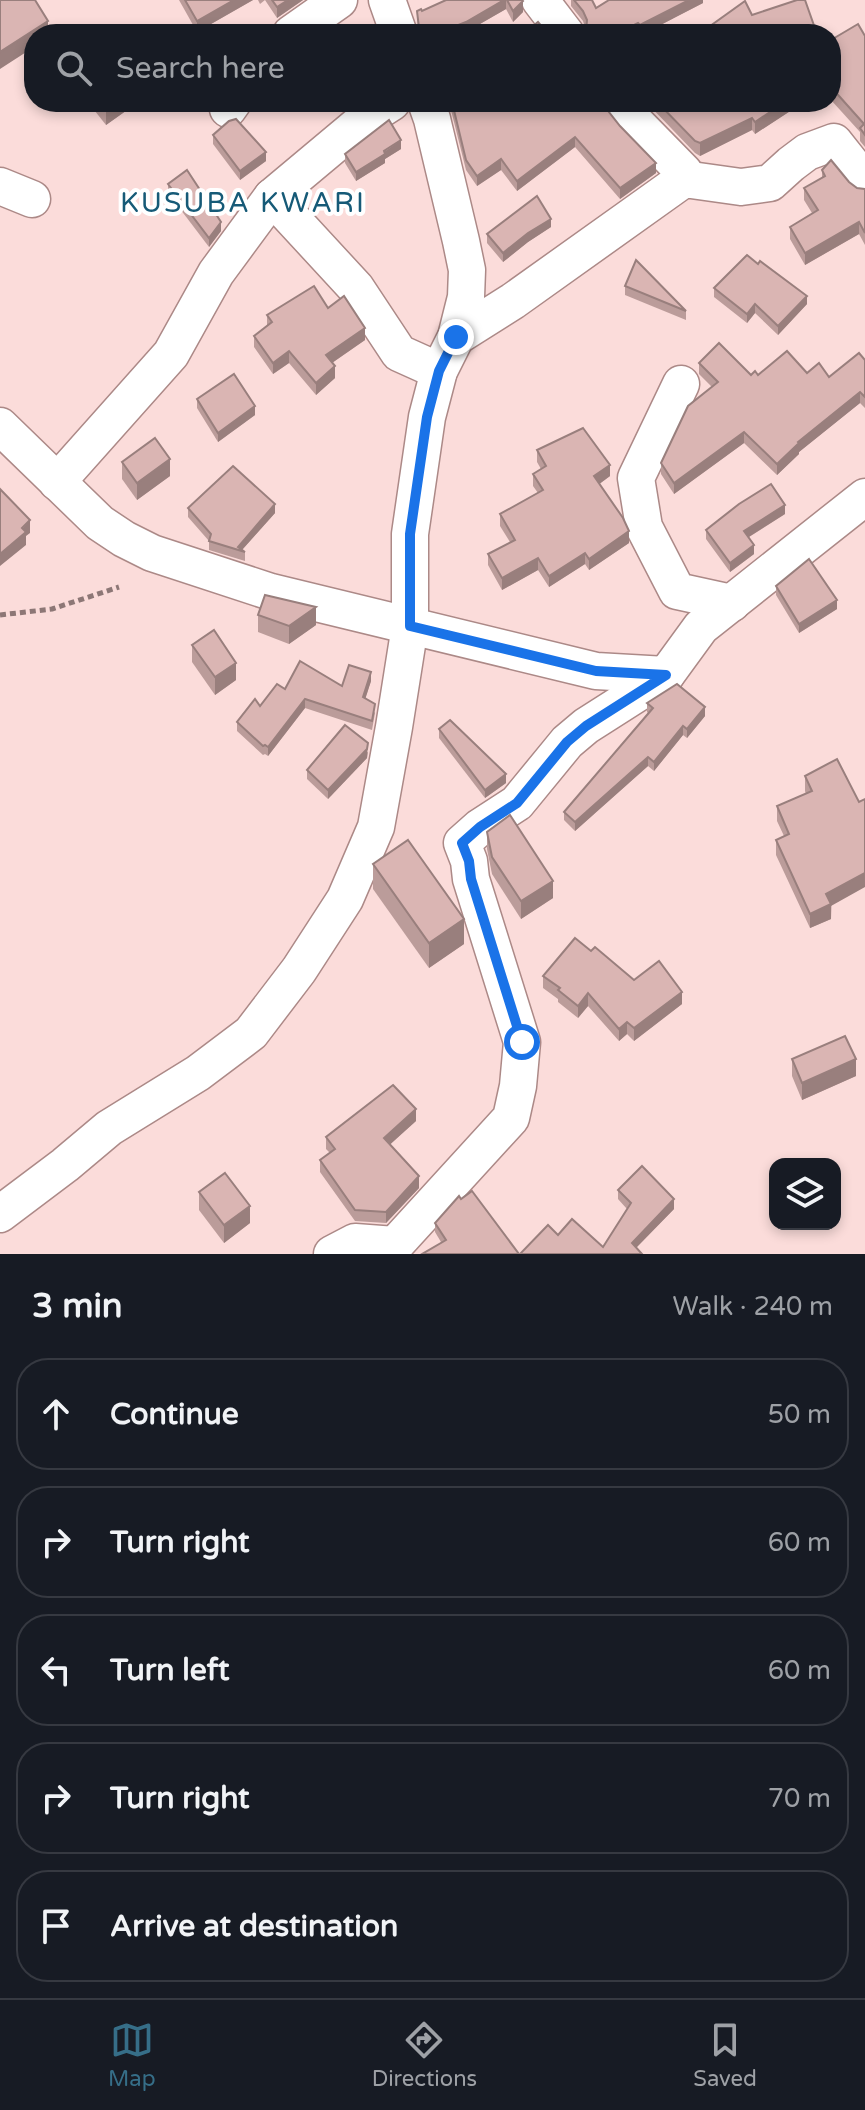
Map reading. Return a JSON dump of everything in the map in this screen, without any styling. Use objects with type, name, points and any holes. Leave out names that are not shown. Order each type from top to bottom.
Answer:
[{"type":"street","points":[[305,24],[339,0]]},
{"type":"street","points":[[387,0],[395,24]]},
{"type":"street","points":[[540,0],[558,24]]},
{"type":"street","points":[[57,482],[171,354],[216,273],[272,197],[376,112]]},
{"type":"street","points":[[0,1214],[109,1128],[198,1073],[251,1033],[299,970],[345,899],[376,827],[410,626],[410,534],[427,417],[439,371],[456,337],[466,297],[467,270],[430,112]]},
{"type":"street","points":[[627,112],[684,172],[684,179]]},
{"type":"street","points":[[456,337],[547,277],[684,179],[741,187],[770,183],[807,152],[834,142],[865,181]]},
{"type":"street","points":[[272,197],[356,288],[399,353],[439,371]]},
{"type":"street","points":[[681,384],[636,478],[644,527],[677,591],[732,603]]},
{"type":"street","points":[[0,426],[100,523],[152,553],[271,592],[596,671],[666,675]]},
{"type":"street","points":[[332,1254],[355,1242],[395,1245],[511,1118],[522,1042],[462,843],[517,803],[567,742],[586,726],[666,675],[701,627],[865,497]]},
{"type":"path","points":[[0,615],[52,609],[119,587]]},
{"type":"building","points":[[0,0],[35,0],[48,21],[43,24],[24,24],[24,36],[0,52]]},
{"type":"building","points":[[185,0],[234,0],[197,21]]},
{"type":"building","points":[[272,0],[288,0],[277,7]]},
{"type":"building","points":[[446,0],[504,0],[461,24],[419,24],[417,11]]},
{"type":"building","points":[[507,0],[522,0],[523,1],[513,11]]},
{"type":"building","points":[[574,0],[592,0],[596,8],[609,0],[689,0],[642,24],[587,24],[583,11]]},
{"type":"building","points":[[805,0],[813,24],[713,24],[745,1],[752,15]]},
{"type":"building","points":[[858,24],[865,36],[865,135],[860,128],[864,124],[841,98],[841,34]]},
{"type":"building","points":[[454,112],[609,112],[656,163],[620,188],[575,137],[517,181],[501,159],[477,176],[466,160]]},
{"type":"building","points":[[667,112],[770,112],[755,122],[752,118],[700,143]]},
{"type":"building","points":[[236,119],[266,152],[240,171],[213,135]]},
{"type":"building","points":[[389,120],[401,140],[356,172],[345,154]]},
{"type":"building","points":[[831,160],[849,182],[865,189],[865,233],[859,222],[805,253],[790,227],[818,210],[804,188],[825,176],[822,170]]},
{"type":"building","points":[[187,170],[221,222],[209,238],[168,184]]},
{"type":"building","points":[[537,196],[551,219],[503,253],[487,234]]},
{"type":"building","points":[[747,255],[807,296],[778,326],[755,304],[747,314],[714,288]]},
{"type":"building","points":[[636,260],[686,311],[625,286]]},
{"type":"building","points":[[314,286],[328,308],[344,296],[365,328],[326,355],[335,366],[316,383],[289,351],[273,363],[254,336],[272,322],[267,315]]},
{"type":"building","points":[[719,343],[751,375],[755,371],[758,375],[787,351],[807,373],[819,363],[829,377],[859,353],[865,360],[865,397],[860,392],[798,442],[777,464],[744,432],[674,483],[661,463],[688,406],[718,382],[699,363]]},
{"type":"building","points":[[234,374],[255,406],[218,433],[197,399]]},
{"type":"building","points":[[583,428],[610,465],[594,476],[629,531],[589,559],[585,553],[549,576],[538,558],[502,578],[488,554],[515,540],[500,514],[543,490],[533,474],[546,466],[537,450]]},
{"type":"building","points":[[155,438],[170,459],[137,483],[122,462]]},
{"type":"building","points":[[233,466],[275,504],[238,547],[245,552],[209,541],[211,534],[188,508]]},
{"type":"building","points":[[771,484],[785,505],[744,531],[754,545],[730,563],[706,530]]},
{"type":"building","points":[[0,489],[30,520],[22,528],[26,532],[0,554]]},
{"type":"building","points":[[809,559],[837,600],[799,624],[776,586]]},
{"type":"building","points":[[265,595],[316,607],[289,626],[258,615]]},
{"type":"building","points":[[214,630],[236,663],[215,677],[192,645]]},
{"type":"building","points":[[300,661],[342,686],[349,665],[371,672],[363,697],[375,704],[372,721],[305,699],[268,747],[263,746],[237,722],[255,699],[260,706],[277,684],[285,689]]},
{"type":"building","points":[[677,684],[705,707],[687,729],[683,726],[654,762],[648,757],[575,822],[564,812],[653,708],[647,703]]},
{"type":"building","points":[[450,720],[506,774],[485,790],[439,729]]},
{"type":"building","points":[[345,725],[368,743],[367,749],[328,790],[307,770]]},
{"type":"building","points":[[837,759],[859,802],[865,799],[865,873],[826,894],[831,904],[810,914],[776,840],[789,834],[777,806],[812,791],[805,776]]},
{"type":"building","points":[[510,815],[553,881],[521,901],[492,857],[487,832]]},
{"type":"building","points":[[408,840],[464,919],[429,943],[373,864]]},
{"type":"building","points":[[575,938],[591,951],[595,947],[634,980],[659,961],[682,992],[634,1028],[627,1022],[619,1029],[588,993],[578,1006],[543,976]]},
{"type":"building","points":[[845,1036],[856,1059],[802,1083],[792,1059]]},
{"type":"building","points":[[393,1085],[416,1109],[384,1138],[419,1176],[386,1212],[355,1210],[320,1160],[335,1149],[326,1137]]},
{"type":"building","points":[[642,1166],[674,1199],[632,1243],[642,1254],[520,1254],[548,1225],[558,1235],[572,1219],[603,1247],[631,1203],[618,1190]]},
{"type":"building","points":[[225,1173],[250,1206],[224,1225],[199,1192]]},
{"type":"building","points":[[472,1191],[519,1254],[422,1254],[446,1240],[435,1223],[459,1196],[461,1199]]},
{"type":"district","name":"KUSUBA KWARI","points":[[243,203]]},
{"type":"route","points":[[456,337],[439,371],[427,417],[410,534],[410,626],[596,671],[666,675],[586,726],[567,742],[517,803],[462,843],[522,1042]]}]
